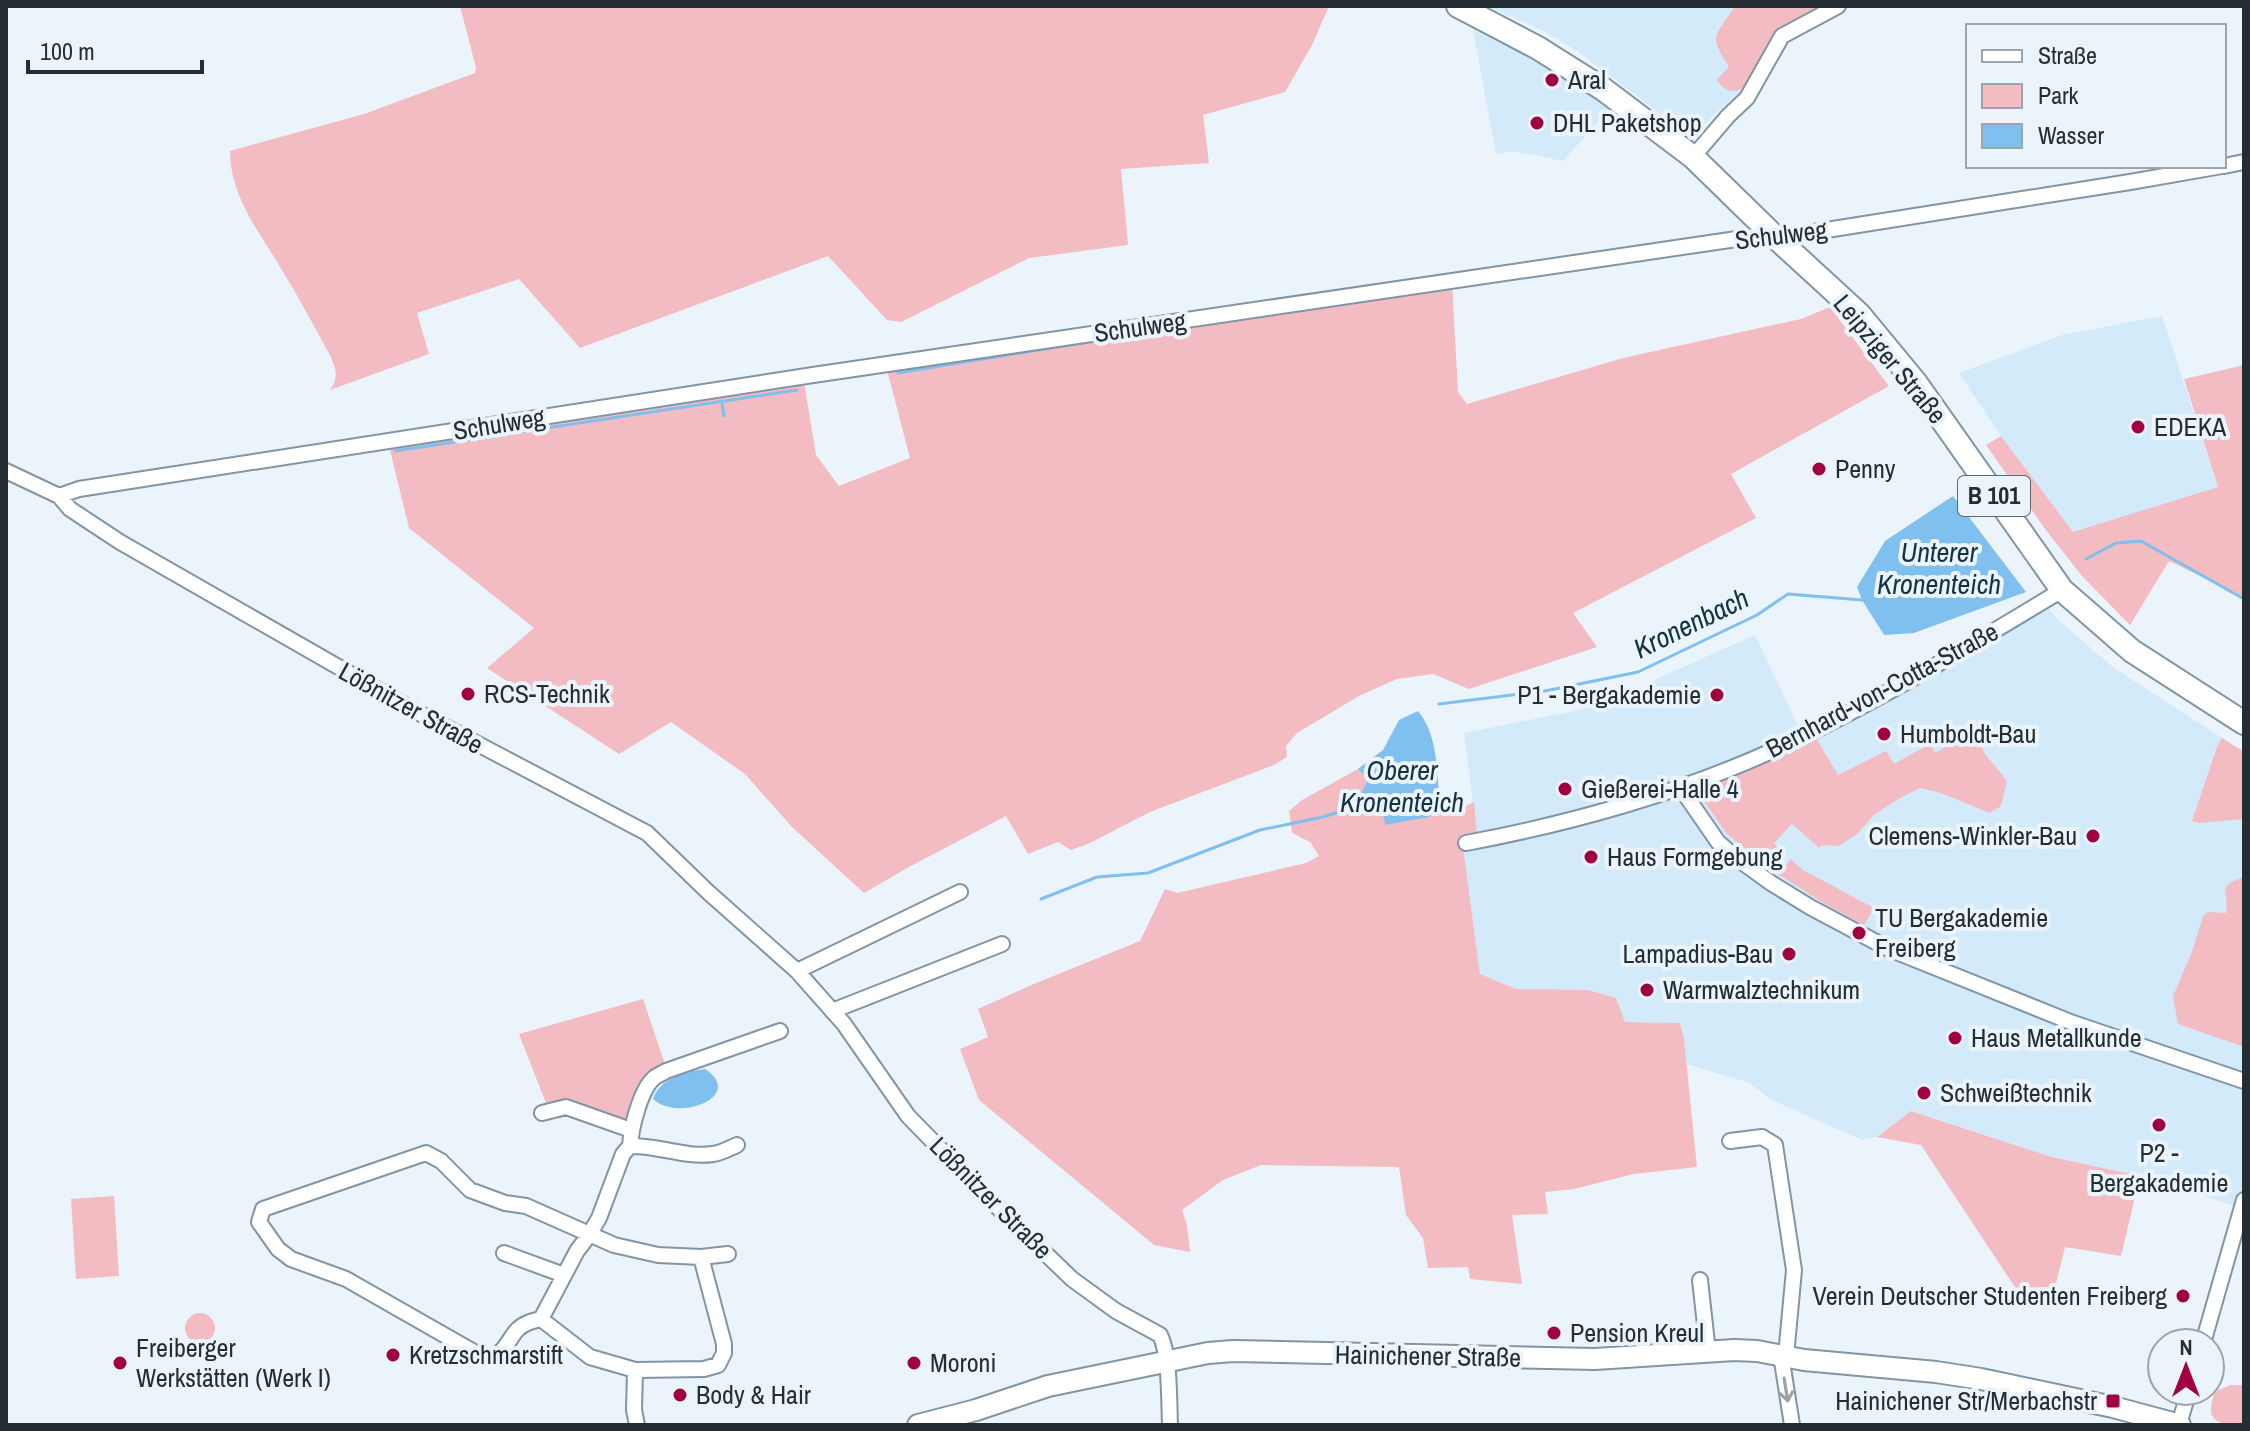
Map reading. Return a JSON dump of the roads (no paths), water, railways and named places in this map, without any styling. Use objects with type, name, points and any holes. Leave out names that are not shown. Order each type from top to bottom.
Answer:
[{"type":"main road","name":"Leipziger Straße","points":[[1458,6],[1538,48],[1590,81],[1693,157],[1851,306],[1916,383],[2062,590],[2132,651],[2244,723]]},
{"type":"main road","name":"Hainichener Straße","points":[[918,1425],[1048,1386],[1208,1353],[1233,1351],[1577,1359],[1757,1351],[1804,1360],[1981,1379],[2170,1423]]},
{"type":"street","points":[[1693,157],[1747,98],[1782,36],[1838,6]]},
{"type":"street","name":"Schulweg","points":[[59,496],[79,489],[813,375],[1757,236],[1795,235],[2211,168]]},
{"type":"street","name":"Lößnitzer Straße","points":[[6,471],[59,496],[70,509],[147,558],[417,712],[647,833],[797,971],[844,1024],[908,1116],[988,1198],[1072,1279],[1116,1311],[1160,1335],[1166,1361]]},
{"type":"street","name":"Bernhard-von-Cotta-Straße","points":[[1466,843],[1524,833],[1680,787],[1773,750],[1871,702],[2062,590]]},
{"type":"street","points":[[1680,787],[1718,842],[1735,857],[1810,907],[1889,949],[2073,1023],[2244,1081]]},
{"type":"street","points":[[797,971],[960,892]]},
{"type":"street","points":[[832,1011],[1002,944]]},
{"type":"street","points":[[541,1319],[577,1251],[599,1218],[623,1154],[630,1146],[631,1130],[654,1078],[780,1031]]},
{"type":"street","points":[[542,1113],[566,1107],[631,1130]]},
{"type":"street","points":[[1730,1141],[1762,1137],[1775,1145],[1794,1270],[1783,1356],[1792,1425]]},
{"type":"street","points":[[630,1146],[715,1154],[737,1145]]},
{"type":"street","points":[[701,1257],[724,1344],[724,1353],[718,1365],[704,1369],[635,1370],[590,1357],[541,1319],[527,1322],[518,1329],[500,1354],[491,1358],[481,1356],[346,1279],[291,1259],[278,1249],[259,1222],[263,1209],[426,1153],[441,1161],[470,1190],[505,1203],[526,1206],[614,1245],[658,1255],[701,1257],[728,1254]]},
{"type":"street","points":[[2208,1327],[2244,1200]]},
{"type":"street","points":[[504,1253],[564,1275]]},
{"type":"street","points":[[1700,1280],[1708,1352]]},
{"type":"street","points":[[1166,1361],[1170,1425]]},
{"type":"street","points":[[628,1425],[636,1418],[635,1370]]},
{"type":"water","name":"Unterer Kronenteich","points":[[1953,496],[2026,592],[1914,633],[1884,635],[1857,587],[1885,541]]},
{"type":"water","name":"Oberer Kronenteich","points":[[1418,711],[1430,732],[1433,745],[1440,808],[1429,817],[1385,825],[1379,812],[1368,812],[1357,806],[1368,779],[1358,769],[1383,750],[1399,720]]},
{"type":"water","points":[[705,1069],[716,1079],[718,1088],[713,1097],[704,1103],[678,1108],[664,1106],[653,1099],[667,1081]]},
{"type":"waterway","points":[[898,373],[1136,334]]},
{"type":"waterway","points":[[395,451],[797,390]]},
{"type":"waterway","points":[[722,404],[724,416]]},
{"type":"waterway","name":"Kronenbach","points":[[2086,559],[2116,543],[2141,541],[2244,599]]},
{"type":"waterway","name":"Kronenbach","points":[[1439,704],[1545,691],[1638,672],[1757,615],[1788,594],[1862,600]]},
{"type":"waterway","name":"Kronenbach","points":[[1041,899],[1097,877],[1148,873],[1260,830],[1323,817],[1357,806]]},
{"type":"place","name":"Aral","points":[[1552,80]]},
{"type":"place","name":"DHL Paketshop","points":[[1537,123]]},
{"type":"place","name":"EDEKA","points":[[2138,427]]},
{"type":"place","name":"Penny","points":[[1819,469]]},
{"type":"place","name":"RCS-Technik","points":[[468,694]]},
{"type":"place","name":"P1 - Bergakademie","points":[[1717,695]]},
{"type":"place","name":"Humboldt-Bau","points":[[1884,734]]},
{"type":"place","name":"Gießerei-Halle 4","points":[[1565,789]]},
{"type":"place","name":"Clemens-Winkler-Bau","points":[[2093,836]]},
{"type":"place","name":"Haus Formgebung","points":[[1591,857]]},
{"type":"place","name":"TU Bergakademie Freiberg","points":[[1859,933]]},
{"type":"place","name":"Lampadius-Bau","points":[[1789,954]]},
{"type":"place","name":"Warmwalztechnikum","points":[[1647,990]]},
{"type":"place","name":"Haus Metallkunde","points":[[1955,1038]]},
{"type":"place","name":"Schweißtechnik","points":[[1924,1093]]},
{"type":"place","name":"P2 - Bergakademie","points":[[2159,1125]]},
{"type":"place","name":"Verein Deutscher Studenten Freiberg","points":[[2183,1296]]},
{"type":"place","name":"Pension Kreul","points":[[1554,1333]]},
{"type":"place","name":"Kretzschmarstift","points":[[393,1355]]},
{"type":"place","name":"Freiberger Werkstätten (Werk I)","points":[[120,1363]]},
{"type":"place","name":"Moroni","points":[[914,1363]]},
{"type":"place","name":"Body & Hair","points":[[680,1395]]},
{"type":"place","name":"Hainichener Str/Merbachstr","points":[[2113,1401]]}]
